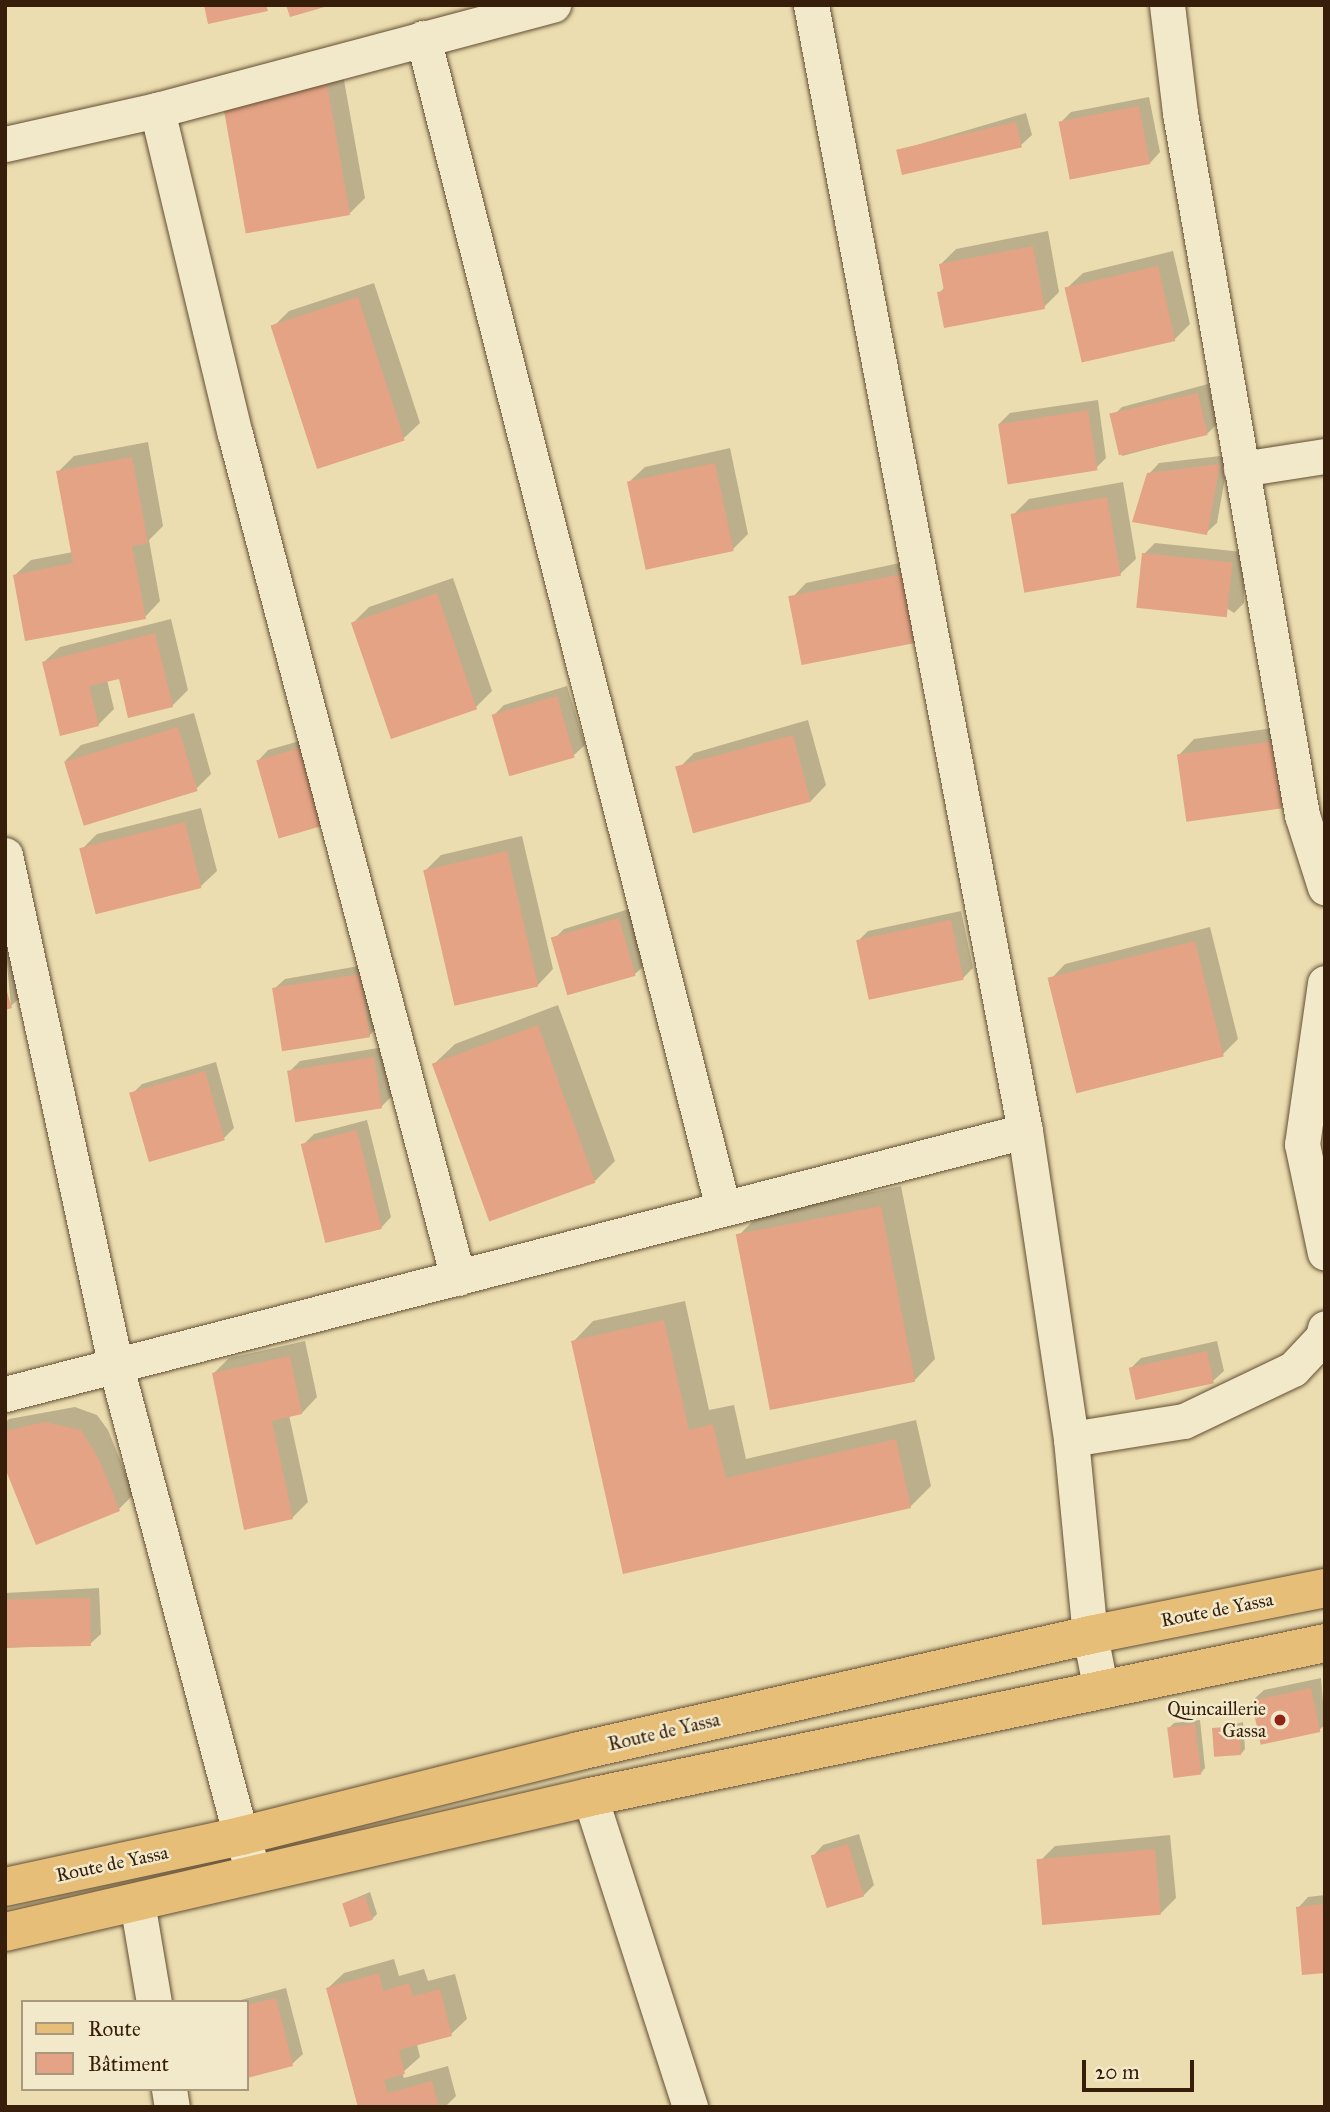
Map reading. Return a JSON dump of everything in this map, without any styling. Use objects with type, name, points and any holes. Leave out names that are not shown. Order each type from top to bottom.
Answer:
[{"type":"main road","name":"Route de Yassa","points":[[5,1887],[241,1836],[579,1751],[1090,1635],[1325,1588]]},
{"type":"main road","points":[[5,1932],[590,1797],[1325,1643]]},
{"type":"street","points":[[5,144],[157,110],[553,5]]},
{"type":"street","points":[[811,5],[1025,1131],[1071,1439],[1090,1635],[1101,1691]]},
{"type":"street","points":[[1167,5],[1180,113],[1302,815],[1325,887]]},
{"type":"street","points":[[423,38],[723,1208]]},
{"type":"street","points":[[157,110],[235,434],[458,1278]]},
{"type":"street","points":[[1241,469],[1325,456]]},
{"type":"street","points":[[5,855],[116,1363],[241,1836],[255,1874]]},
{"type":"street","points":[[1325,983],[1302,1144],[1325,1253]]},
{"type":"street","points":[[5,1394],[116,1363],[458,1278],[1025,1131]]},
{"type":"street","points":[[1071,1439],[1184,1422],[1293,1369],[1323,1337],[1325,1328]]},
{"type":"street","points":[[590,1797],[690,2107]]},
{"type":"street","points":[[137,1902],[154,2000]]},
{"type":"building","points":[[204,5],[266,5],[268,11],[208,24]]},
{"type":"building","points":[[286,5],[328,5],[328,6],[290,17]]},
{"type":"building","points":[[327,84],[350,215],[246,233],[223,102]]},
{"type":"building","points":[[1139,106],[1150,164],[1070,180],[1059,122]]},
{"type":"building","points":[[1016,122],[1022,147],[902,175],[896,150]]},
{"type":"building","points":[[1033,246],[1045,309],[944,328],[937,292],[944,291],[939,264]]},
{"type":"building","points":[[1158,266],[1175,341],[1082,363],[1064,288]]},
{"type":"building","points":[[358,297],[405,441],[317,469],[271,325]]},
{"type":"building","points":[[1198,393],[1208,435],[1119,455],[1109,413]]},
{"type":"building","points":[[1088,410],[1098,470],[1008,484],[998,424]]},
{"type":"building","points":[[132,457],[148,543],[132,546],[146,619],[25,641],[13,575],[73,563],[56,471]]},
{"type":"building","points":[[715,463],[734,551],[646,570],[627,482]]},
{"type":"building","points":[[1220,464],[1207,535],[1132,522],[1147,473]]},
{"type":"building","points":[[1107,497],[1121,576],[1024,593],[1010,514]]},
{"type":"building","points":[[1142,553],[1233,563],[1227,617],[1136,608]]},
{"type":"building","points":[[908,573],[921,642],[802,665],[788,596]]},
{"type":"building","points":[[437,593],[477,709],[391,739],[351,623]]},
{"type":"building","points":[[155,633],[173,707],[128,718],[119,679],[89,686],[99,726],[60,736],[42,662]]},
{"type":"building","points":[[557,696],[575,758],[509,776],[492,715]]},
{"type":"building","points":[[178,727],[198,791],[84,826],[64,762]]},
{"type":"building","points":[[793,735],[811,802],[693,833],[675,767]]},
{"type":"building","points":[[1273,741],[1282,808],[1186,822],[1177,754]]},
{"type":"building","points":[[314,744],[336,822],[279,838],[256,761]]},
{"type":"building","points":[[185,822],[201,888],[96,914],[79,848]]},
{"type":"building","points":[[507,851],[538,986],[454,1006],[423,870]]},
{"type":"building","points":[[619,918],[636,976],[567,995],[551,938]]},
{"type":"building","points":[[951,920],[964,980],[869,1000],[856,940]]},
{"type":"building","points":[[1195,941],[1224,1056],[1076,1093],[1048,978]]},
{"type":"building","points":[[360,974],[370,1037],[282,1051],[272,988]]},
{"type":"building","points":[[5,985],[12,1008],[5,1010]]},
{"type":"building","points":[[538,1025],[595,1183],[489,1222],[432,1064]]},
{"type":"building","points":[[374,1057],[382,1108],[295,1122],[287,1071]]},
{"type":"building","points":[[205,1071],[225,1140],[149,1162],[129,1093]]},
{"type":"building","points":[[357,1130],[382,1229],[325,1243],[301,1144]]},
{"type":"building","points":[[881,1206],[915,1382],[770,1410],[736,1234]]},
{"type":"building","points":[[664,1320],[689,1430],[713,1424],[726,1478],[896,1439],[911,1508],[623,1574],[571,1341]]},
{"type":"building","points":[[1207,1351],[1214,1383],[1136,1400],[1129,1368]]},
{"type":"building","points":[[290,1356],[302,1414],[272,1421],[293,1519],[244,1530],[212,1373]]},
{"type":"building","points":[[45,1422],[81,1430],[99,1459],[120,1511],[36,1545],[5,1468],[5,1431]]},
{"type":"building","points":[[90,1598],[91,1646],[6,1647],[5,1599]]},
{"type":"building","points":[[1311,1688],[1320,1732],[1261,1745],[1251,1701]]},
{"type":"building","points":[[1195,1724],[1201,1775],[1173,1778],[1167,1727]]},
{"type":"building","points":[[1239,1726],[1241,1755],[1214,1757],[1212,1728]]},
{"type":"building","points":[[848,1844],[864,1897],[827,1908],[811,1855]]},
{"type":"building","points":[[1155,1849],[1161,1915],[1042,1925],[1036,1859]]},
{"type":"building","points":[[365,1896],[373,1920],[350,1927],[342,1903]]},
{"type":"building","points":[[1325,1904],[1325,1973],[1302,1975],[1296,1907]]},
{"type":"building","points":[[379,1973],[383,1991],[409,1983],[413,1996],[440,1989],[452,2036],[399,2050],[405,2074],[384,2080],[388,2093],[432,2081],[439,2107],[358,2107],[326,1988]]},
{"type":"building","points":[[276,1998],[293,2066],[248,2078],[248,2005]]},
{"type":"place","name":"Quincaillerie Gassa","points":[[1280,1720]]}]
